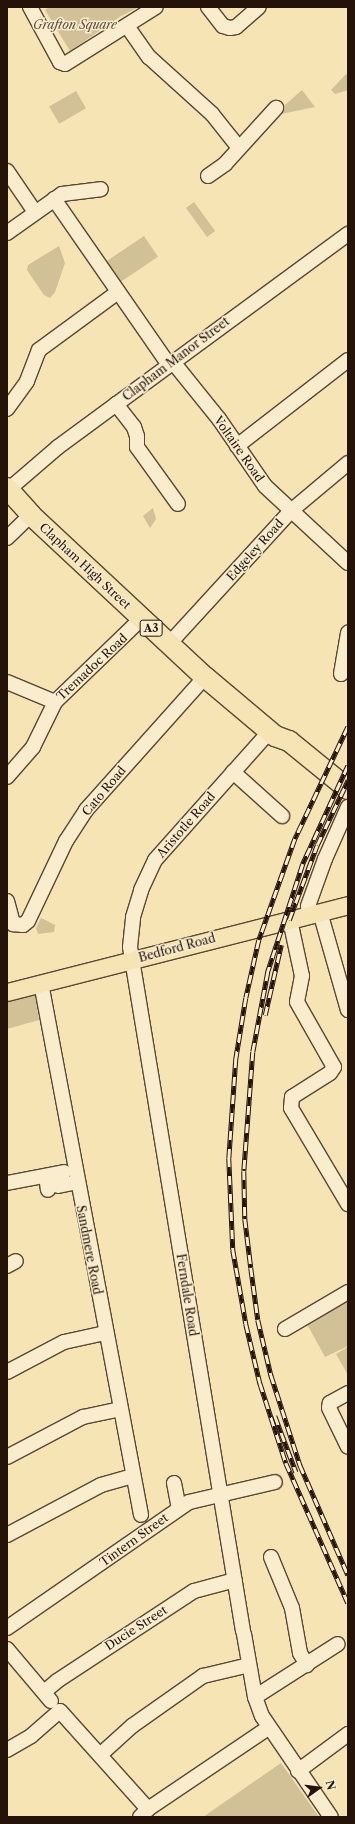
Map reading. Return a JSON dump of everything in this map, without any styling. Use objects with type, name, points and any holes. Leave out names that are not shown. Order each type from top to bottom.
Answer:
[{"type":"highway","name":"Clapham High Street","points":[[8,489],[31,515],[141,619],[175,636],[205,677],[272,733],[288,741],[348,789]]},
{"type":"highway","name":"Clapham High Street","points":[[272,733],[278,746],[328,786],[348,794]]},
{"type":"main road","name":"Bedford Road","points":[[7,992],[43,995],[133,959],[348,905]]},
{"type":"street","points":[[32,8],[62,64],[68,63],[156,7]]},
{"type":"street","points":[[208,7],[226,28],[236,27],[259,7]]},
{"type":"street","points":[[126,26],[149,57],[212,114],[240,148]]},
{"type":"street","points":[[208,176],[225,164],[276,108]]},
{"type":"street","points":[[7,172],[35,212]]},
{"type":"street","points":[[7,233],[54,199],[68,192],[101,189]]},
{"type":"street","name":"Voltaire Road","points":[[54,199],[118,292],[171,363],[219,419],[265,486],[348,563]]},
{"type":"street","name":"Clapham Manor Street","points":[[8,489],[58,447],[348,234]]},
{"type":"street","points":[[7,409],[27,381],[39,350],[118,292]]},
{"type":"street","points":[[237,446],[348,360]]},
{"type":"street","points":[[116,404],[134,428],[137,436],[137,447],[178,504]]},
{"type":"street","name":"Edgeley Road","points":[[175,636],[292,510],[348,463]]},
{"type":"street","points":[[7,538],[31,515]]},
{"type":"street","name":"Tremadoc Road","points":[[7,777],[33,747],[54,702],[141,619]]},
{"type":"street","points":[[341,674],[348,633]]},
{"type":"street","name":"Cato Road","points":[[7,901],[14,924],[23,925],[28,921],[66,841],[86,810],[205,677]]},
{"type":"street","points":[[7,682],[54,702]]},
{"type":"street","name":"Aristotle Road","points":[[133,959],[130,947],[133,917],[141,890],[155,860],[212,795],[230,778],[233,772],[272,733]]},
{"type":"street","points":[[233,772],[282,816]]},
{"type":"street","points":[[348,806],[323,865],[308,906],[315,914],[348,1010]]},
{"type":"street","points":[[290,920],[302,976],[297,1002],[334,1067],[330,1073],[292,1097],[291,1105],[348,1204]]},
{"type":"street","name":"Ferndale Road","points":[[133,959],[248,1665],[255,1697],[268,1728],[331,1817]]},
{"type":"street","name":"Sandmere Road","points":[[43,995],[105,1333],[141,1515]]},
{"type":"street","points":[[51,1184],[64,1172]]},
{"type":"street","points":[[7,1183],[51,1184],[77,1182]]},
{"type":"street","points":[[285,1329],[348,1292]]},
{"type":"street","points":[[7,1372],[64,1342],[105,1333]]},
{"type":"street","points":[[348,1392],[329,1405],[348,1447]]},
{"type":"street","points":[[7,1457],[83,1417],[120,1409]]},
{"type":"street","points":[[7,1535],[101,1485],[133,1476]]},
{"type":"street","name":"Tintern Street","points":[[7,1628],[96,1568],[188,1502],[275,1482]]},
{"type":"street","points":[[174,1483],[179,1508]]},
{"type":"street","points":[[271,1557],[292,1608],[300,1653],[306,1665]]},
{"type":"street","name":"Ducie Street","points":[[7,1750],[31,1736],[52,1701],[53,1683],[194,1591],[235,1580]]},
{"type":"street","points":[[255,1697],[338,1644]]},
{"type":"street","points":[[7,1649],[100,1755],[144,1813],[268,1728]]},
{"type":"street","points":[[100,1755],[132,1726],[203,1676],[248,1665]]},
{"type":"street","points":[[298,1771],[348,1734]]},
{"type":"green space","name":"Grafton Square","points":[[49,7],[139,7],[121,16],[70,51],[45,10]]},
{"type":"green space","points":[[346,74],[348,76],[348,90],[335,94],[331,90]]},
{"type":"green space","points":[[302,90],[315,107],[281,114],[278,111]]},
{"type":"green space","points":[[76,91],[86,108],[59,124],[49,106]]},
{"type":"green space","points":[[194,202],[215,231],[207,237],[186,208]]},
{"type":"green space","points":[[144,236],[158,257],[118,284],[104,263]]},
{"type":"green space","points":[[59,246],[65,263],[55,292],[50,298],[44,295],[27,270],[28,265]]},
{"type":"green space","points":[[153,508],[156,519],[150,528],[143,516]]},
{"type":"green space","points":[[41,918],[55,925],[54,932],[38,934],[36,928]]},
{"type":"green space","points":[[35,994],[39,1020],[7,1029],[7,1001]]},
{"type":"green space","points":[[348,1301],[348,1346],[325,1357],[307,1324]]},
{"type":"green space","points":[[348,1347],[348,1375],[336,1354]]},
{"type":"green space","points":[[281,1763],[319,1817],[203,1817]]},
{"type":"railway","points":[[348,727],[295,839],[259,940],[246,998],[236,1059],[229,1158],[233,1250],[246,1324],[260,1383],[286,1463],[348,1603]]},
{"type":"railway","points":[[348,766],[303,864],[268,972],[253,1052],[244,1171],[245,1219],[251,1268],[258,1320],[271,1375],[300,1465],[348,1575]]},
{"type":"railway","points":[[289,920],[317,845],[348,780]]},
{"type":"railway","points":[[265,1015],[281,945]]},
{"type":"railway","points":[[275,1416],[296,1472]]}]
